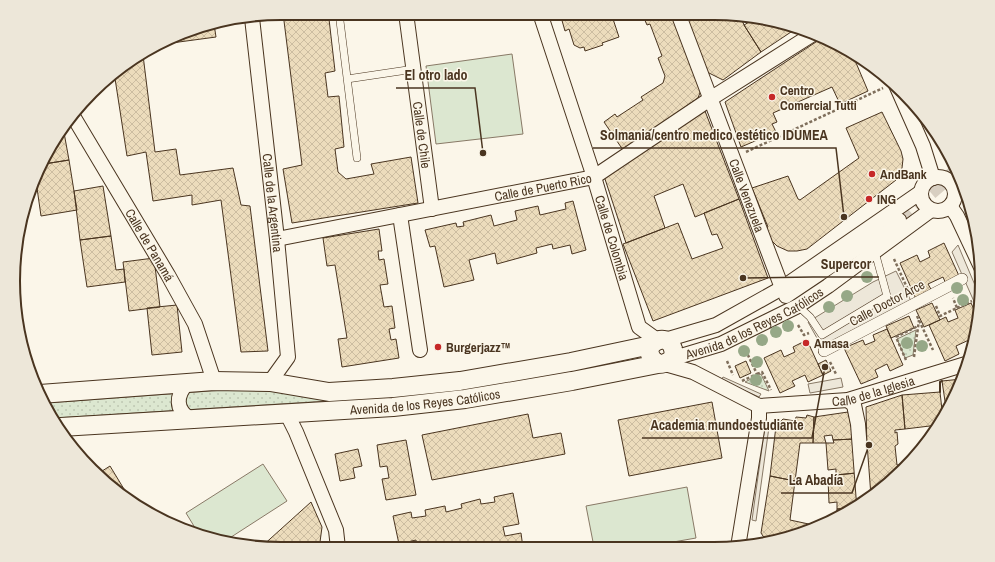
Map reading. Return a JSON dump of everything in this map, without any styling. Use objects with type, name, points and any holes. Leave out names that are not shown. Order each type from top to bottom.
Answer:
[{"type":"street","name":"Calle de Chile","points":[[407,20],[432,209]]},
{"type":"street","name":"Calle de Colombia","points":[[542,20],[594,177],[639,327],[658,342]]},
{"type":"street","name":"Calle Venezuela","points":[[680,20],[782,288]]},
{"type":"street","name":"Calle de la Argentina","points":[[252,22],[277,239],[288,357],[270,382]]},
{"type":"street","name":"Calle de Puerto Rico","points":[[277,239],[594,177],[710,99],[807,38]]},
{"type":"street","points":[[894,92],[923,146],[933,178]]},
{"type":"street","name":"Calle de Panamá","points":[[76,120],[168,275],[195,324],[214,381]]},
{"type":"street","points":[[941,177],[953,188],[954,199],[950,206],[942,211],[931,210],[923,202],[921,192],[922,186],[933,178],[941,177]]},
{"type":"street","name":"Avenida de los Reyes Católicos","points":[[716,325],[782,288],[921,192]]},
{"type":"street","points":[[950,206],[957,216],[973,250]]},
{"type":"street","name":"Avenida de los Reyes Católicos","points":[[65,427],[286,412],[394,407],[465,399],[572,381],[665,362],[721,344],[798,306],[875,252],[931,210]]},
{"type":"street","points":[[400,215],[420,350]]},
{"type":"street","name":"Avenida de los Reyes Católicos","points":[[46,394],[214,381],[270,382],[329,392],[393,388],[460,381],[571,362],[658,342],[716,325],[789,295],[899,220]]},
{"type":"street","name":"Calle Doctor Arce","points":[[824,351],[962,279]]},
{"type":"street","points":[[658,342],[649,352],[651,359],[665,362],[693,372],[759,406],[759,418],[739,541]]},
{"type":"street","name":"Calle de la Iglesia","points":[[759,406],[848,400],[961,366]]},
{"type":"street","points":[[187,383],[181,390],[178,405],[182,412],[190,419]]},
{"type":"street","points":[[848,400],[854,405],[858,424],[863,495]]},
{"type":"street","points":[[286,412],[296,432],[336,530],[337,542]]},
{"type":"lane","points":[[340,20],[357,158]]},
{"type":"lane","points":[[347,79],[414,69]]},
{"type":"lane","points":[[798,306],[810,317],[822,335],[887,296],[875,252]]},
{"type":"path","points":[[732,158],[889,87]]},
{"type":"path","points":[[894,259],[933,350]]},
{"type":"path","points":[[957,308],[972,301]]},
{"type":"path","points":[[914,357],[919,319]]},
{"type":"path","points":[[906,360],[896,337],[918,326]]},
{"type":"path","points":[[747,353],[757,374]]},
{"type":"path","points":[[728,361],[735,379]]},
{"type":"path","points":[[740,382],[762,372],[771,392]]},
{"type":"green space","points":[[512,54],[523,134],[436,144],[426,66]]},
{"type":"green space","points":[[916,330],[913,355],[905,358],[897,339]]},
{"type":"green space","points":[[761,374],[769,391],[745,382]]},
{"type":"green space","points":[[224,390],[271,391],[344,400],[59,418],[50,403]]},
{"type":"green space","points":[[263,464],[287,501],[231,537],[195,527],[186,513]]},
{"type":"green space","points":[[687,487],[696,538],[673,542],[593,542],[586,506]]},
{"type":"shaded area","points":[[958,245],[975,285],[974,301],[952,252]]},
{"type":"shaded area","points":[[896,271],[912,303],[823,349],[808,322],[873,282]]},
{"type":"shaded area","points":[[723,377],[761,394],[759,397],[721,380]]},
{"type":"shaded area","points":[[841,378],[843,387],[810,393],[808,384]]},
{"type":"shaded area","points":[[765,426],[769,427],[756,521],[752,520]]},
{"type":"building","points":[[284,20],[329,20],[335,71],[325,73],[328,97],[339,96],[344,147],[335,149],[338,172],[346,179],[374,174],[371,164],[411,157],[418,203],[292,223],[283,169],[302,165]]},
{"type":"building","points":[[562,20],[613,20],[619,37],[602,43],[603,45],[585,51],[584,47],[580,48],[574,45],[569,29],[565,31]]},
{"type":"building","points":[[645,20],[676,20],[701,90],[698,98],[623,150],[604,122],[615,114],[617,117],[643,100],[641,97],[663,83],[665,76],[658,58],[662,56],[650,24],[647,25]]},
{"type":"building","points":[[687,20],[743,22],[761,52],[723,80],[707,72]]},
{"type":"building","points":[[749,22],[791,32],[761,52],[744,25]]},
{"type":"building","points":[[215,29],[216,37],[176,42]]},
{"type":"building","name":"Centro Comercial Tutti","points":[[817,41],[856,62],[868,91],[840,104],[832,87],[773,113],[777,122],[772,124],[776,132],[741,147],[725,102]]},
{"type":"building","points":[[144,59],[155,152],[176,149],[180,175],[233,168],[241,205],[250,206],[268,351],[241,352],[221,200],[192,205],[192,195],[153,201],[146,152],[127,156],[115,80]]},
{"type":"building","points":[[705,111],[739,199],[695,217],[683,184],[654,196],[665,228],[626,243],[604,176]]},
{"type":"building","points":[[882,112],[901,151],[903,159],[902,168],[896,180],[807,249],[788,251],[777,246],[769,238],[765,229],[768,227],[752,188],[788,176],[798,199],[800,200],[859,158],[846,128]]},
{"type":"building","points":[[65,135],[69,160],[48,163]]},
{"type":"building","points":[[69,160],[77,210],[41,216],[37,189],[48,163]]},
{"type":"building","points":[[103,186],[111,236],[80,240],[74,191]]},
{"type":"building","points":[[739,199],[768,278],[653,321],[623,244],[678,223],[692,259],[723,248],[717,234],[712,235],[704,213]]},
{"type":"building","points":[[573,201],[586,250],[572,254],[570,245],[553,249],[552,244],[536,248],[537,253],[497,264],[495,253],[469,260],[474,280],[444,287],[435,246],[430,247],[425,230],[456,223],[457,227],[464,226],[463,222],[491,215],[494,226],[517,220],[515,211],[538,206],[540,215],[566,209],[565,203]]},
{"type":"building","points":[[379,229],[382,251],[378,251],[379,260],[384,259],[388,284],[380,285],[384,307],[392,306],[395,328],[389,329],[391,340],[396,339],[399,358],[342,367],[338,339],[347,338],[335,265],[327,266],[323,238]]},
{"type":"building","points":[[111,236],[116,270],[124,269],[125,282],[87,287],[80,240]]},
{"type":"building","points":[[944,243],[960,278],[946,284],[943,277],[928,284],[932,291],[916,299],[900,263],[917,255],[920,262],[930,257],[928,251]]},
{"type":"building","points":[[154,258],[160,307],[129,311],[123,262]]},
{"type":"building","points":[[932,303],[940,320],[924,327],[916,310]]},
{"type":"building","points":[[971,303],[973,308],[970,332],[968,340],[956,346],[959,354],[945,361],[929,325],[946,317],[948,322],[958,318],[955,310]]},
{"type":"building","points":[[177,305],[182,352],[152,355],[147,308]]},
{"type":"building","points":[[909,316],[914,328],[891,338],[886,326]]},
{"type":"building","points":[[887,329],[903,365],[890,371],[887,364],[875,370],[878,377],[861,384],[844,348],[863,340],[865,345],[875,341],[873,335]]},
{"type":"building","points":[[807,340],[823,375],[808,382],[805,375],[792,381],[795,386],[780,393],[764,358],[781,350],[784,357],[795,352],[793,347]]},
{"type":"building","points":[[826,360],[831,371],[823,375],[818,364]]},
{"type":"building","points":[[746,361],[751,373],[740,378],[735,366]]},
{"type":"building","points":[[956,380],[945,402],[942,381]]},
{"type":"building","points":[[940,392],[942,408],[931,426],[905,429],[902,395]]},
{"type":"building","points":[[902,395],[905,429],[895,430],[895,433],[897,432],[898,444],[895,446],[897,465],[899,466],[868,492],[866,407]]},
{"type":"building","points":[[712,402],[722,458],[629,476],[618,420]]},
{"type":"building","points":[[848,412],[854,439],[833,440],[832,435],[824,436],[826,443],[813,443],[814,417]]},
{"type":"building","points":[[528,414],[533,438],[561,433],[565,454],[432,480],[422,435]]},
{"type":"building","points":[[807,415],[814,417],[813,443],[800,443],[795,481],[770,476],[776,426],[783,419],[795,421],[796,417],[806,418]]},
{"type":"building","points":[[854,439],[856,473],[836,475],[836,469],[828,470],[826,443],[834,443],[833,440]]},
{"type":"building","points":[[406,440],[416,495],[386,500],[382,479],[389,478],[387,466],[380,467],[377,445]]},
{"type":"building","points":[[358,449],[362,466],[353,468],[355,478],[340,481],[335,454]]},
{"type":"building","points":[[110,466],[124,490],[122,488],[102,471]]},
{"type":"building","points":[[856,473],[858,499],[841,509],[837,509],[837,502],[829,503],[828,479],[837,479],[836,475]]},
{"type":"building","points":[[770,476],[795,481],[790,520],[809,524],[765,537],[761,533]]},
{"type":"building","points":[[513,493],[519,524],[503,527],[505,536],[521,533],[522,542],[416,542],[416,540],[399,542],[393,516],[411,512],[412,518],[426,516],[425,510],[445,506],[446,512],[462,508],[461,504],[480,499],[481,504],[495,502],[494,497]]},
{"type":"building","points":[[311,502],[322,527],[320,542],[268,541]]},
{"type":"tunnel","points":[[899,220],[952,174]]},
{"type":"wall","points":[[940,392],[940,382],[942,381]]},
{"type":"place","name":"Centro Comercial Tutti","points":[[772,97]]},
{"type":"place","name":"El otro lado","points":[[483,153]]},
{"type":"place","name":"AndBank","points":[[872,174]]},
{"type":"place","name":"ING","points":[[869,199]]},
{"type":"place","name":"Solmania/centro medico estético IDUMEA","points":[[844,217]]},
{"type":"place","name":"Supercor","points":[[743,278]]},
{"type":"place","name":"Amasa","points":[[806,343]]},
{"type":"place","name":"Burgerjazz™","points":[[438,347]]},
{"type":"place","name":"Academia mundoestudiante","points":[[825,367]]},
{"type":"place","name":"La Abadía","points":[[869,445]]}]
